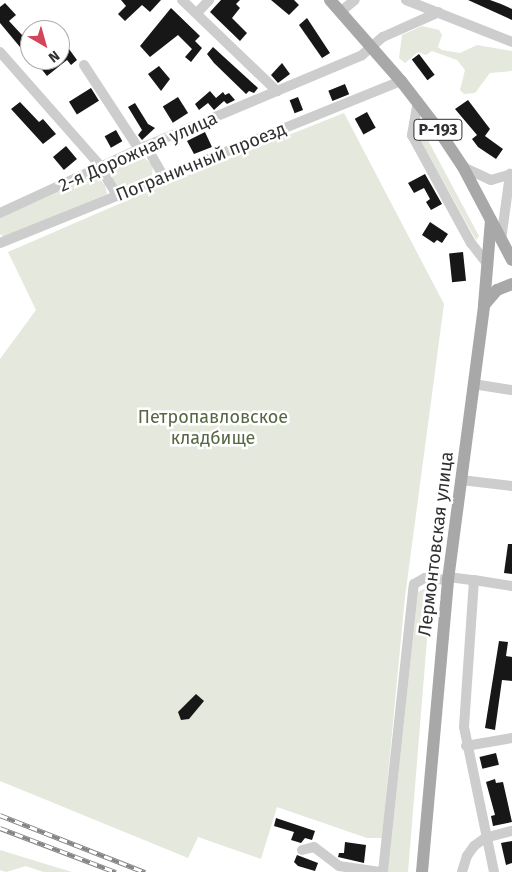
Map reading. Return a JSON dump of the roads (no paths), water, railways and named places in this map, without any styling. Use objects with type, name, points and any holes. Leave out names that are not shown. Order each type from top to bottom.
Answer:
[{"type":"main road","name":"Р-193","points":[[330,0],[418,101],[463,167],[491,220]]},
{"type":"main road","name":"Лермонтовская улица","points":[[422,872],[448,579],[484,305],[491,220]]},
{"type":"main road","points":[[491,220],[512,260]]},
{"type":"main road","points":[[484,305],[497,290],[512,284]]},
{"type":"street","points":[[182,0],[277,91]]},
{"type":"street","points":[[197,13],[209,0]]},
{"type":"street","points":[[340,12],[355,0]]},
{"type":"street","points":[[406,0],[512,42]]},
{"type":"street","name":"2-я Дорожная улица","points":[[0,213],[143,147],[277,91],[373,48],[383,37],[439,12]]},
{"type":"street","points":[[0,52],[100,168],[117,195]]},
{"type":"street","points":[[84,65],[162,176]]},
{"type":"street","name":"Пограничный проезд","points":[[0,243],[401,81]]},
{"type":"street","points":[[418,101],[412,135],[470,243],[488,265]]},
{"type":"street","points":[[463,167],[491,180],[511,174],[501,240]]},
{"type":"street","points":[[473,384],[512,390]]},
{"type":"street","points":[[461,480],[512,486]]},
{"type":"street","points":[[302,850],[314,847],[339,866],[381,872],[414,584],[425,578],[474,580],[512,586]]},
{"type":"street","points":[[474,580],[464,727],[466,746],[485,838],[494,872]]},
{"type":"street","points":[[466,746],[512,738]]},
{"type":"street","points":[[462,872],[466,856],[485,838],[512,831]]},
{"type":"railway","points":[[0,815],[145,872]]},
{"type":"railway","points":[[0,828],[116,872]]},
{"type":"park label","name":"Петропавловское кладбище","points":[[213,428]]}]
